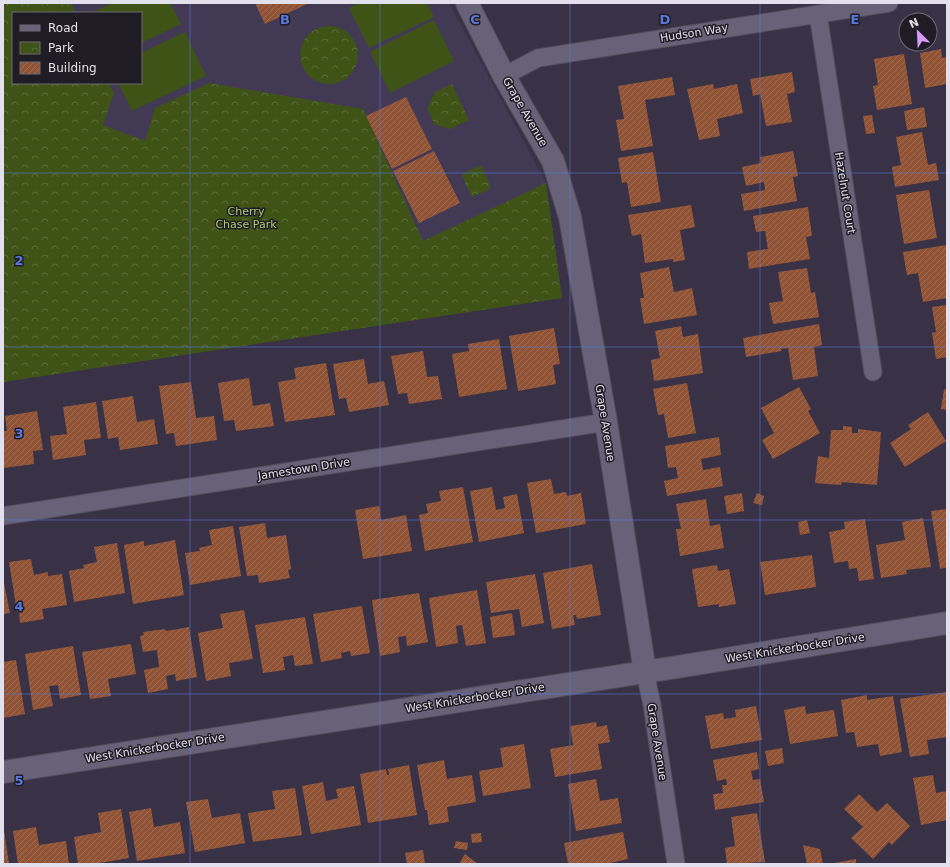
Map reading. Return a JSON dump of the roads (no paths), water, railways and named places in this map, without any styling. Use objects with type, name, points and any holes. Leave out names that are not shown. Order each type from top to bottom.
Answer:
[{"type":"street","name":"Grape Avenue","points":[[467,3],[504,76],[553,161],[570,217],[606,422],[676,864]]},
{"type":"street","name":"Hudson Way","points":[[504,76],[538,58],[889,3]]},
{"type":"street","name":"Hazelnut Court","points":[[818,14],[873,372]]},
{"type":"street","name":"Jamestown Drive","points":[[3,516],[606,422]]},
{"type":"street","name":"West Knickerbocker Drive","points":[[3,772],[645,672],[947,623]]},
{"type":"park label","name":"Cherry Chase Park","points":[[246,217]]}]
